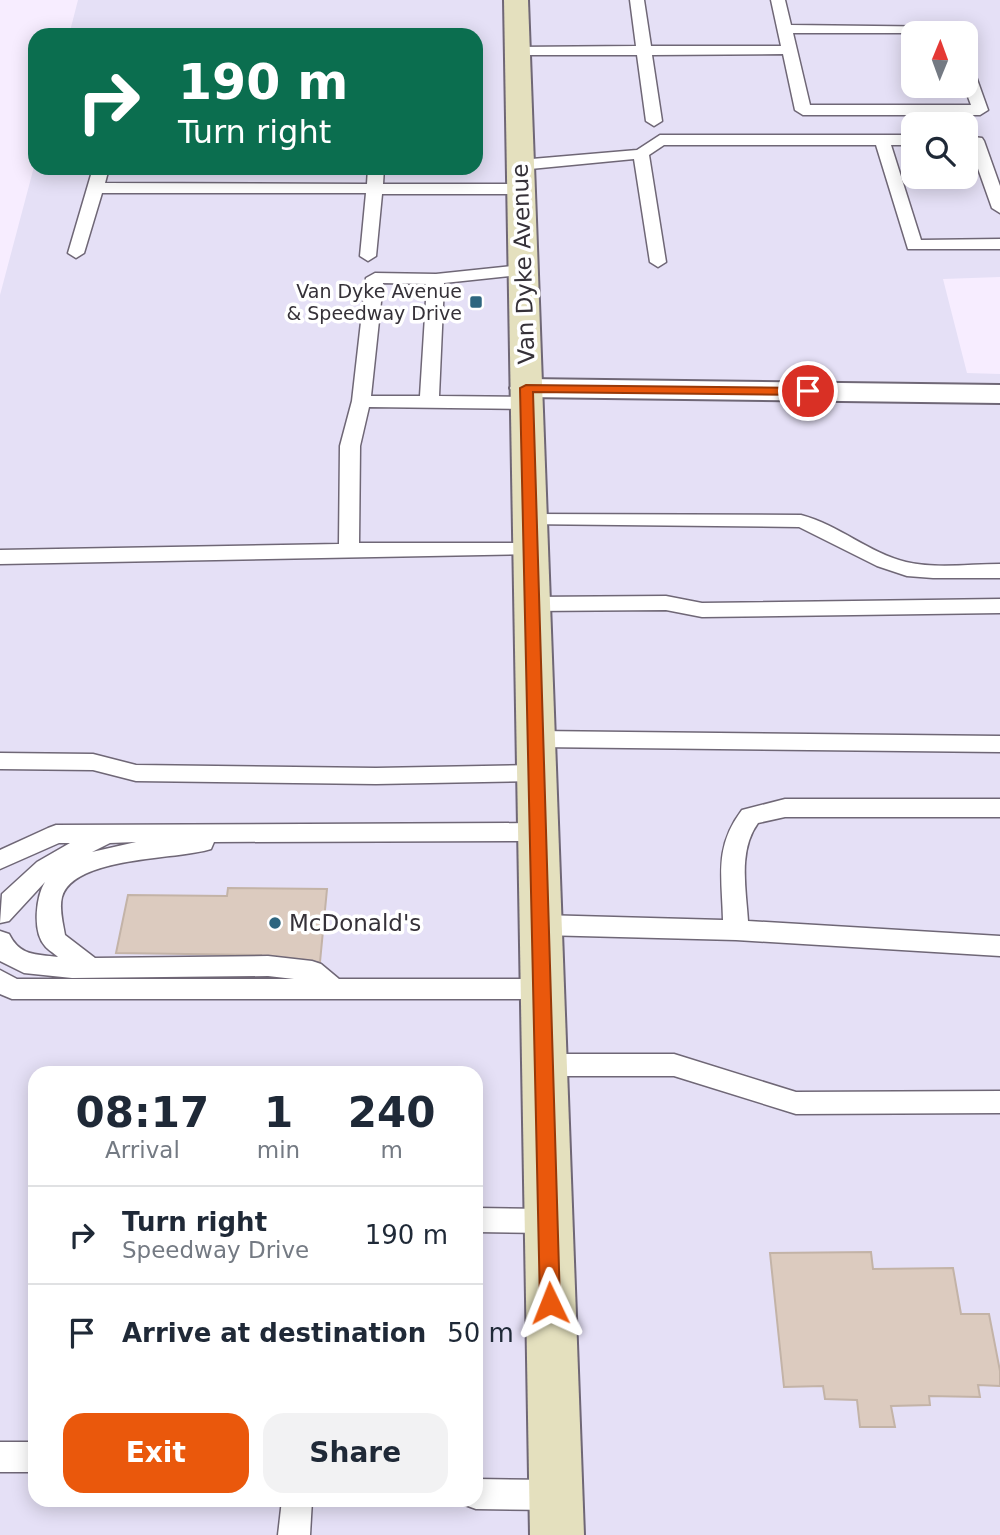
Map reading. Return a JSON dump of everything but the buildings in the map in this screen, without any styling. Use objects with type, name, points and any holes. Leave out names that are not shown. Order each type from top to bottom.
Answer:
[{"type":"main road","name":"Van Dyke Avenue","points":[[516,0],[530,604],[540,832],[547,1221],[557,1535]]},
{"type":"street","points":[[527,396],[1000,394]]},
{"type":"lane","points":[[637,0],[654,121]]},
{"type":"lane","points":[[778,0],[803,110],[980,110],[976,98]]},
{"type":"lane","points":[[784,29],[901,30]]},
{"type":"lane","points":[[516,51],[789,50]]},
{"type":"lane","points":[[95,188],[375,188],[520,177],[641,153],[660,140],[901,141]]},
{"type":"lane","points":[[881,140],[914,245],[1000,244]]},
{"type":"lane","points":[[978,147],[1000,208]]},
{"type":"lane","points":[[641,153],[658,261]]},
{"type":"lane","points":[[76,253],[99,175]]},
{"type":"lane","points":[[368,256],[376,175]]},
{"type":"lane","points":[[349,550],[351,446],[361,401],[375,278],[436,279],[522,270]]},
{"type":"lane","points":[[429,402],[436,279]]},
{"type":"lane","points":[[361,401],[429,402],[527,396]]},
{"type":"lane","points":[[0,556],[349,550],[529,535],[801,522],[826,528],[894,566],[909,570],[1000,570]]},
{"type":"lane","points":[[530,604],[666,603],[702,610],[1000,606]]},
{"type":"lane","points":[[0,761],[93,762],[136,773],[376,776],[537,756],[1000,744]]},
{"type":"lane","points":[[736,930],[733,859],[738,832],[750,817],[785,808],[1000,808]]},
{"type":"lane","points":[[0,860],[56,834],[540,832]]},
{"type":"lane","points":[[89,967],[53,939],[48,900],[54,887],[72,872],[111,856],[186,848],[236,833]]},
{"type":"lane","points":[[0,914],[15,892],[48,864],[106,834]]},
{"type":"lane","points":[[541,925],[736,930],[1000,946]]},
{"type":"lane","points":[[0,941],[4,951],[24,963],[89,967],[268,966],[312,971],[334,989]]},
{"type":"lane","points":[[0,980],[12,989],[543,989]]},
{"type":"lane","points":[[545,1065],[674,1065],[796,1103],[1000,1102]]},
{"type":"lane","points":[[483,1220],[547,1221]]},
{"type":"lane","points":[[0,1457],[28,1457]]},
{"type":"lane","points":[[483,1494],[556,1494]]},
{"type":"lane","points":[[294,1535],[296,1507]]},
{"type":"shaded area","points":[[78,0],[1000,0],[1000,277],[943,279],[967,373],[1000,374],[1000,1535],[0,1535],[0,295],[32,175],[483,175],[483,28],[71,28]]},
{"type":"place","name":"Van Dyke Avenue & Speedway Drive","points":[[476,302]]},
{"type":"place","name":"McDonald's","points":[[275,923]]},
{"type":"route","points":[[550,1303],[526,388],[808,391]]}]
